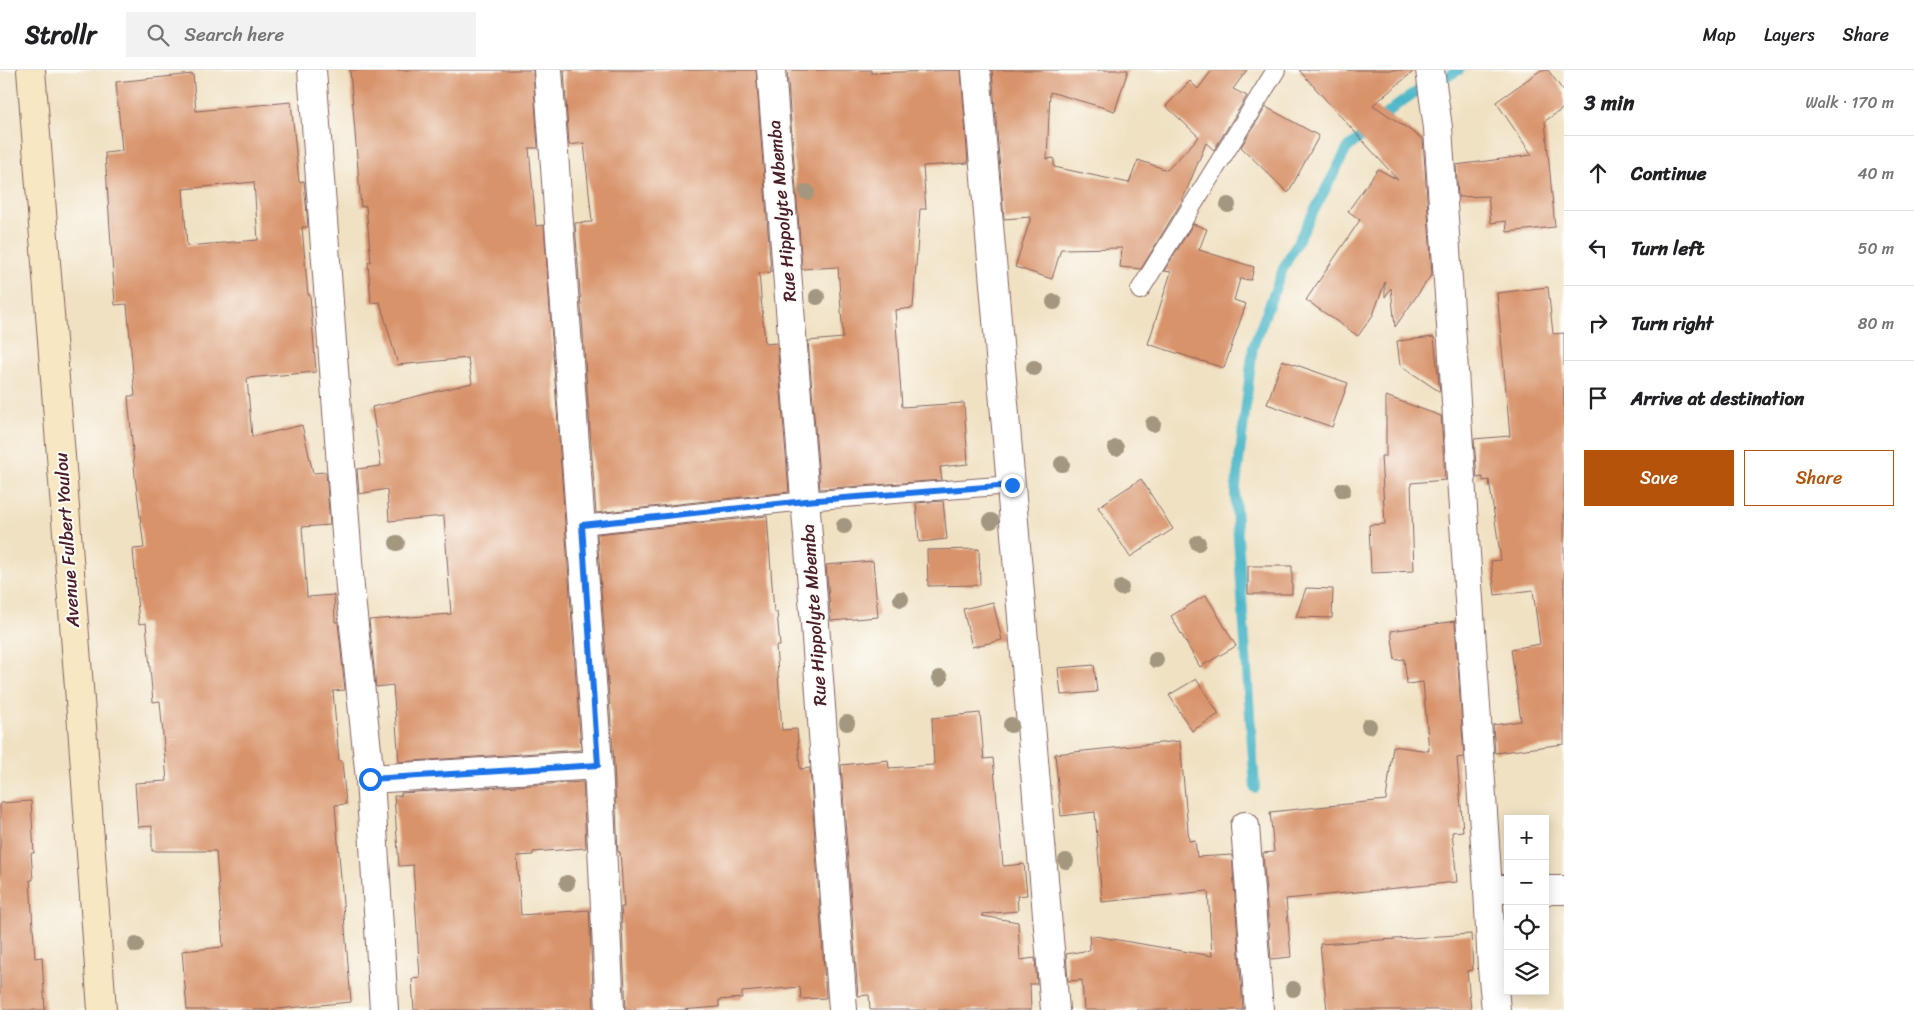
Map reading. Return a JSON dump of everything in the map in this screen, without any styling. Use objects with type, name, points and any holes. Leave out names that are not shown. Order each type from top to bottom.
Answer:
[{"type":"main road","name":"Avenue Fulbert Youlou","points":[[31,70],[83,736],[102,1010]]},
{"type":"street","points":[[312,70],[350,588],[370,779],[384,1010]]},
{"type":"street","points":[[548,70],[598,765],[610,1010]]},
{"type":"street","name":"Rue Hippolyte Mbemba","points":[[771,70],[843,1010]]},
{"type":"street","points":[[976,70],[1055,1010]]},
{"type":"street","points":[[1430,70],[1438,128],[1498,889],[1492,968],[1496,1010]]},
{"type":"street","points":[[370,779],[598,765]]},
{"type":"street","points":[[1245,826],[1259,1010]]},
{"type":"street","points":[[1549,890],[1564,890]]},
{"type":"lane","points":[[1140,290],[1276,70]]},
{"type":"lane","points":[[582,525],[805,501],[1012,485]]},
{"type":"building","points":[[350,70],[533,70],[538,148],[529,148],[536,226],[544,225],[581,750],[399,762],[393,685],[376,687],[369,620],[451,614],[444,516],[389,521],[387,489],[359,494],[357,469],[381,466],[372,407],[472,383],[468,358],[398,365],[380,302],[371,303],[368,262],[371,262],[366,206],[361,207]]},
{"type":"building","points":[[564,70],[756,70],[771,272],[759,273],[765,344],[777,343],[789,492],[596,513],[575,223],[592,222],[584,143],[569,145]]},
{"type":"building","points":[[787,70],[871,70],[871,73],[961,70],[968,163],[923,166],[926,209],[920,209],[913,308],[895,310],[902,407],[964,403],[968,464],[940,467],[942,480],[820,489],[808,341],[843,338],[838,267],[802,269]]},
{"type":"building","points":[[992,70],[1128,70],[1115,111],[1050,92],[1047,159],[1054,158],[1054,167],[1129,183],[1138,160],[1167,170],[1199,137],[1166,106],[1190,81],[1198,89],[1212,70],[1247,70],[1233,89],[1247,96],[1214,150],[1206,143],[1182,201],[1141,269],[1120,267],[1122,248],[1061,249],[1052,279],[1015,267],[1031,217],[1004,219]]},
{"type":"building","points":[[1299,70],[1415,70],[1373,105],[1423,139],[1432,274],[1395,327],[1391,288],[1385,297],[1385,282],[1373,315],[1358,336],[1306,300],[1360,220],[1348,211],[1378,169],[1398,180]]},
{"type":"building","points":[[1541,70],[1548,70],[1564,92],[1564,108],[1545,121],[1555,227],[1507,232],[1506,221],[1491,223],[1488,196],[1458,197],[1456,165],[1532,155],[1496,102]]},
{"type":"building","points":[[193,74],[196,111],[291,102],[299,182],[304,181],[308,227],[302,227],[316,372],[247,378],[252,437],[302,425],[313,473],[326,472],[330,525],[302,527],[307,597],[334,595],[335,622],[338,622],[345,690],[333,691],[339,761],[342,761],[346,804],[335,805],[351,1002],[267,1010],[187,1010],[182,951],[223,947],[216,851],[152,851],[152,826],[138,827],[135,783],[167,781],[160,701],[153,702],[146,623],[139,624],[133,549],[144,548],[128,396],[135,396],[127,304],[115,305],[105,153],[122,151],[116,82]],"holes":[[[254,182],[258,240],[187,246],[183,189]]]},
{"type":"building","points":[[1266,107],[1319,136],[1288,193],[1241,147]]},
{"type":"building","points":[[1193,224],[1207,229],[1199,250],[1254,267],[1251,280],[1240,279],[1234,300],[1246,304],[1224,368],[1148,344],[1171,272],[1164,271]]},
{"type":"building","points":[[1548,287],[1553,334],[1564,333],[1564,744],[1495,753],[1493,725],[1521,721],[1511,649],[1540,644],[1533,590],[1495,595],[1491,561],[1501,560],[1489,480],[1483,481],[1483,477],[1477,478],[1474,439],[1510,436],[1497,293]]},
{"type":"building","points":[[1434,337],[1440,392],[1400,365],[1397,341]]},
{"type":"building","points":[[1282,360],[1348,383],[1332,427],[1267,404]]},
{"type":"building","points":[[1386,396],[1441,416],[1445,480],[1411,483],[1414,571],[1371,573],[1369,525],[1385,524],[1381,456],[1386,456]]},
{"type":"building","points":[[1141,479],[1173,529],[1130,557],[1098,507]]},
{"type":"building","points":[[943,501],[947,539],[919,542],[916,503]]},
{"type":"building","points":[[767,516],[774,612],[777,612],[780,646],[776,646],[782,730],[797,729],[800,769],[810,768],[826,998],[801,999],[800,987],[742,992],[742,998],[719,1000],[719,1007],[681,1010],[626,1010],[621,907],[624,907],[620,852],[618,852],[614,764],[597,534]]},
{"type":"building","points":[[979,549],[980,585],[928,586],[927,550]]},
{"type":"building","points":[[873,561],[878,617],[831,621],[826,565]]},
{"type":"building","points":[[1248,566],[1292,566],[1292,594],[1248,594]]},
{"type":"building","points":[[1306,588],[1333,589],[1332,618],[1296,617]]},
{"type":"building","points":[[1206,595],[1236,646],[1200,667],[1171,616]]},
{"type":"building","points":[[993,602],[1002,640],[972,647],[963,609]]},
{"type":"building","points":[[1455,621],[1464,757],[1457,758],[1463,831],[1452,832],[1457,882],[1286,899],[1291,957],[1271,959],[1263,853],[1274,852],[1270,812],[1386,800],[1393,746],[1429,751],[1423,682],[1407,684],[1404,659],[1395,660],[1391,631]]},
{"type":"building","points":[[1094,665],[1097,692],[1061,695],[1058,668]]},
{"type":"building","points":[[1196,679],[1219,714],[1192,731],[1169,695]]},
{"type":"building","points":[[980,713],[984,759],[993,758],[1003,866],[1024,864],[1027,895],[1017,896],[1018,911],[982,914],[982,916],[1018,922],[1020,960],[1035,958],[1037,984],[1030,984],[1031,1010],[870,1010],[869,995],[858,996],[841,765],[888,760],[889,768],[934,765],[932,718]]},
{"type":"building","points":[[1180,741],[1189,841],[1195,840],[1197,857],[1232,855],[1243,1010],[1084,1010],[1082,980],[1068,981],[1066,954],[1090,950],[1089,935],[1212,956],[1208,891],[1102,902],[1095,812],[1061,816],[1055,754]]},
{"type":"building","points":[[583,782],[586,848],[533,852],[533,855],[517,856],[521,915],[589,910],[594,1010],[414,1010],[412,979],[420,978],[413,865],[399,866],[394,796],[401,796],[401,793]]},
{"type":"building","points":[[31,801],[34,853],[31,853],[33,880],[30,880],[35,958],[42,957],[45,1010],[0,1010],[0,803]]},
{"type":"building","points":[[1471,934],[1473,970],[1467,971],[1471,1010],[1327,1010],[1320,944]]},
{"type":"waterway","points":[[1446,77],[1459,70]]},
{"type":"waterway","points":[[1255,788],[1235,494],[1253,347],[1283,269],[1347,149],[1396,106],[1420,89]]},
{"type":"route","points":[[370,779],[598,765],[582,525],[805,501],[1012,485]]}]
